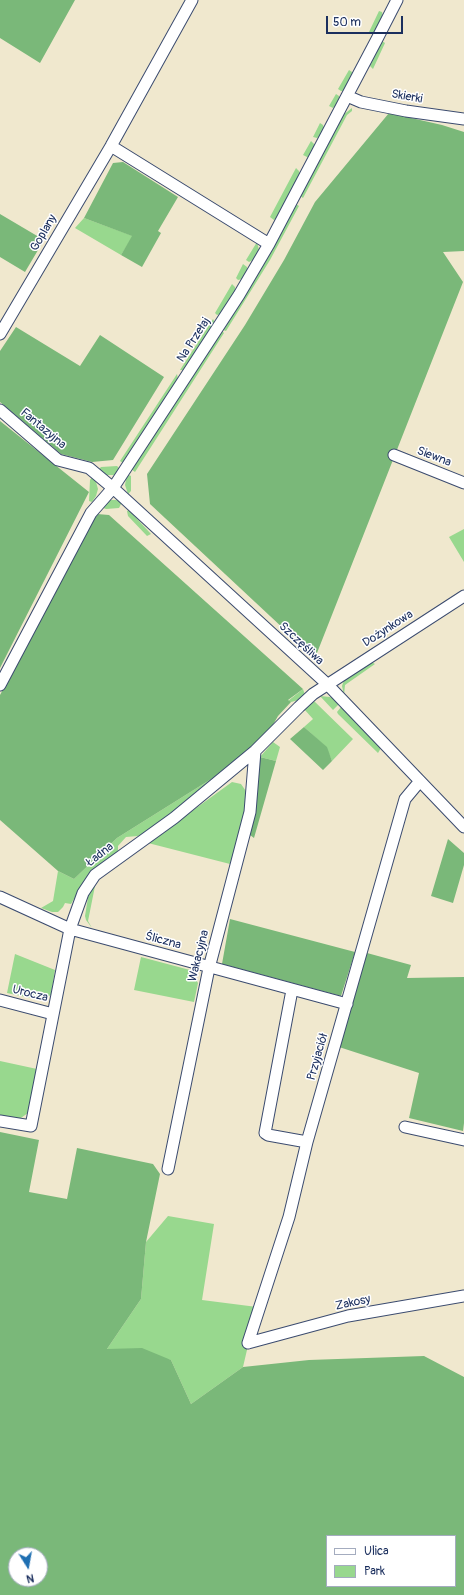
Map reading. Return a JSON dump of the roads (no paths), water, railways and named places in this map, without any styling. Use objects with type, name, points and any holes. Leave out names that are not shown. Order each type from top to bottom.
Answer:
[{"type":"street","name":"Goplany","points":[[0,334],[111,146],[192,0]]},
{"type":"street","name":"Na Przełaj","points":[[0,685],[91,513],[113,488],[234,301],[269,244],[396,0]]},
{"type":"street","name":"Skierki","points":[[347,96],[361,102],[406,111],[464,119]]},
{"type":"street","points":[[111,146],[269,244]]},
{"type":"street","name":"Fantazyjna","points":[[0,410],[58,460],[89,468],[113,488]]},
{"type":"street","name":"Siewna","points":[[394,455],[464,483]]},
{"type":"street","name":"Szczęśliwa","points":[[113,488],[327,684],[464,827]]},
{"type":"street","name":"Dożynkowa","points":[[327,684],[464,596]]},
{"type":"street","name":"Ładna","points":[[0,1121],[31,1126],[70,929],[83,894],[95,875],[174,818],[255,751],[299,707],[327,684]]},
{"type":"street","name":"Wakacyjna","points":[[168,1169],[209,968],[250,812],[255,751]]},
{"type":"street","name":"Przyjaciół","points":[[248,1343],[289,1217],[307,1142],[405,799],[420,781]]},
{"type":"street","name":"Śliczna","points":[[0,897],[70,929],[346,1004]]},
{"type":"street","points":[[292,990],[265,1133],[268,1136],[307,1142]]},
{"type":"street","name":"Urocza","points":[[0,1000],[53,1014]]},
{"type":"street","points":[[405,1127],[464,1140]]},
{"type":"street","name":"Zakosy","points":[[248,1343],[348,1316],[464,1296]]}]
